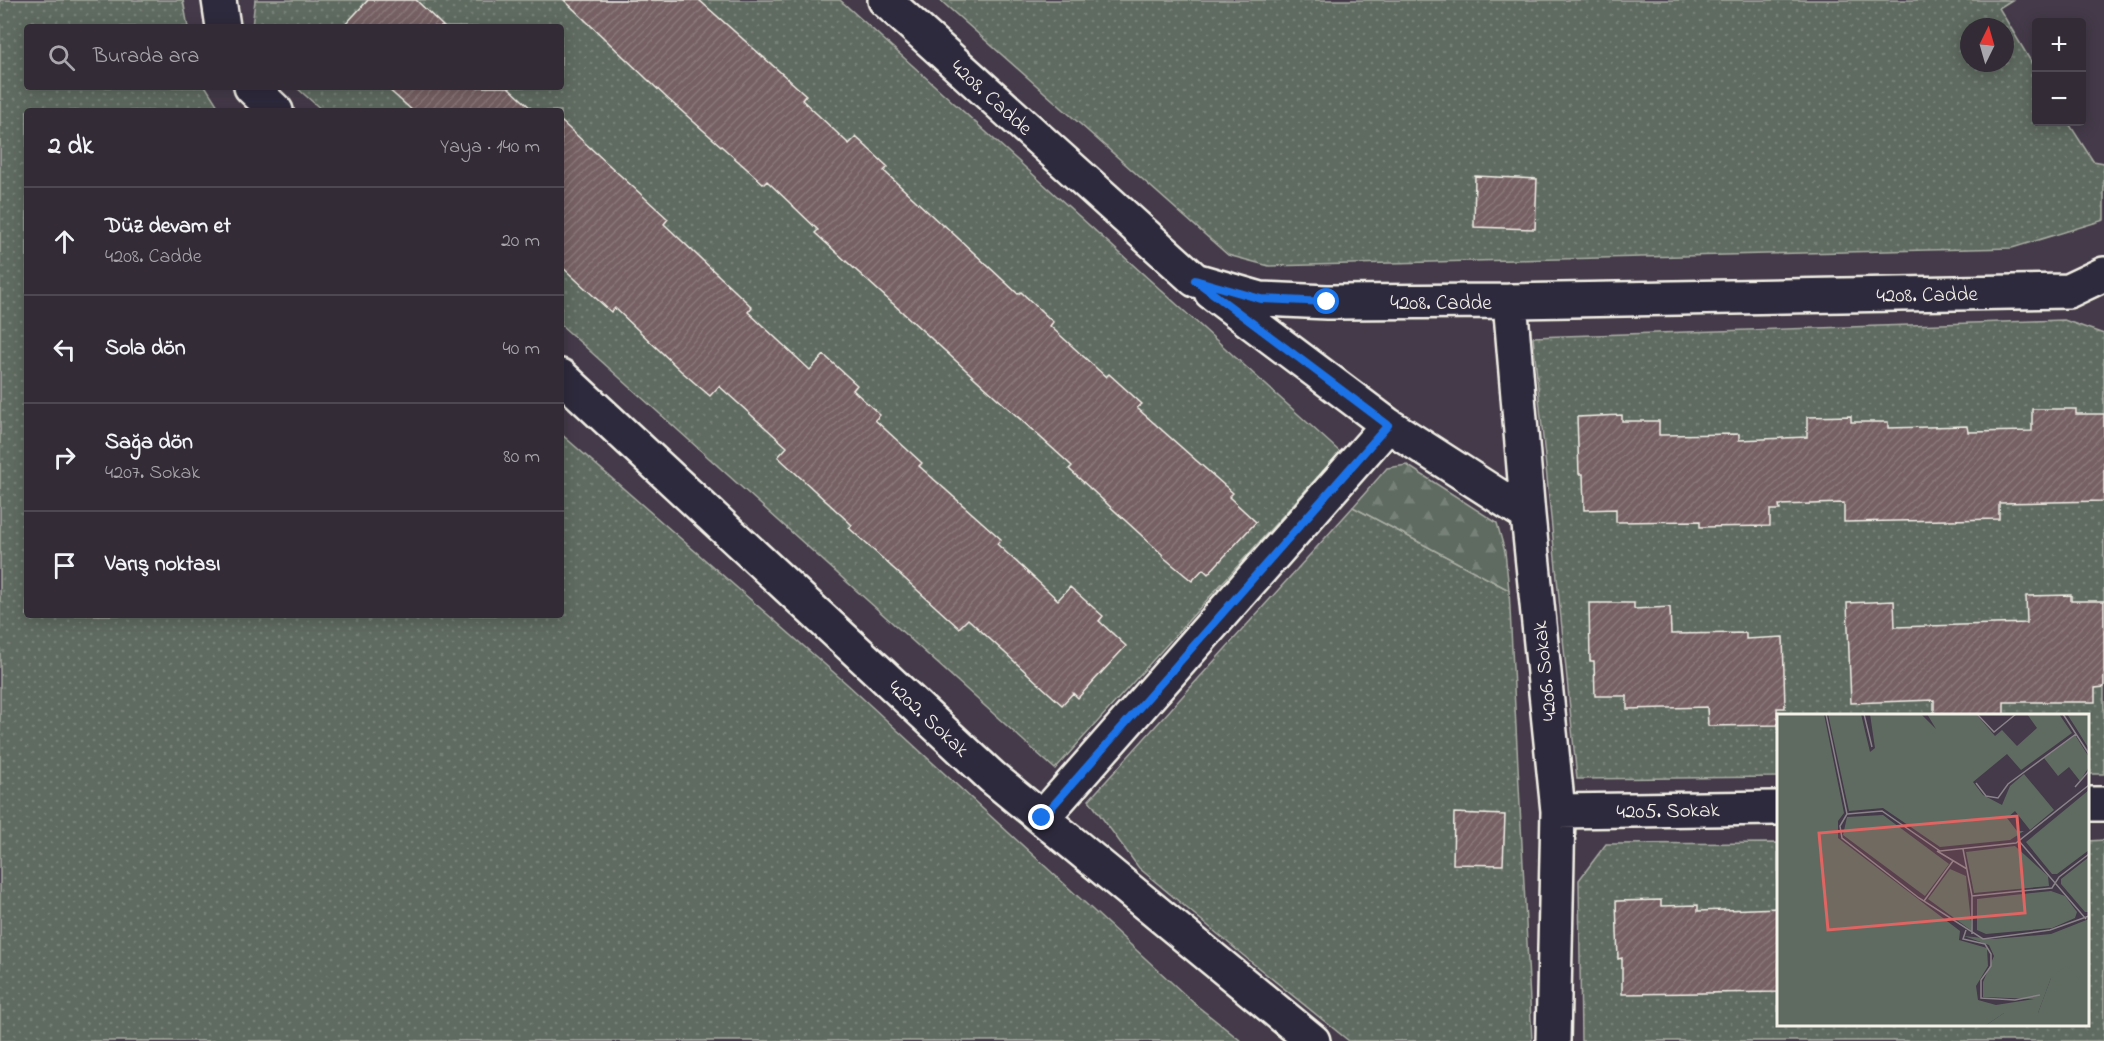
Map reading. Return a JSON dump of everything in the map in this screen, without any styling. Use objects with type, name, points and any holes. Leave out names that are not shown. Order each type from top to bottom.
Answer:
[{"type":"street","points":[[219,0],[223,24]]},
{"type":"street","name":"4208. Cadde","points":[[885,0],[1195,280],[1261,299],[1327,302],[1510,301],[2068,291],[2104,274]]},
{"type":"street","points":[[254,90],[273,108]]},
{"type":"street","points":[[1195,280],[1388,425],[1528,515]]},
{"type":"street","name":"4206. Sokak","points":[[1510,301],[1528,515],[1558,811],[1553,1041]]},
{"type":"street","name":"4202. Sokak","points":[[564,379],[992,777],[1313,1041]]},
{"type":"street","points":[[1042,818],[1388,425]]},
{"type":"street","name":"4205. Sokak","points":[[1558,811],[1777,808]]},
{"type":"green space","points":[[0,0],[183,0],[187,24],[24,24],[24,90],[208,90],[219,108],[24,108],[24,618],[564,618],[564,437],[847,684],[1196,1005],[1241,1041],[0,1041]]},
{"type":"green space","points":[[255,0],[840,0],[1340,452],[1055,769],[564,328],[564,108],[320,108],[299,90],[564,90],[564,24],[252,24]]},
{"type":"green space","points":[[940,0],[2012,0],[1999,8],[2005,18],[1960,18],[1960,72],[2014,72],[2014,33],[2032,63],[2032,126],[2071,126],[2093,161],[2104,163],[2104,220],[2012,248],[1269,266],[1228,255]]},
{"type":"green space","points":[[2064,320],[2104,334],[2104,774],[2089,774],[2089,714],[1777,714],[1777,777],[1577,779],[1533,337]]},
{"type":"green space","points":[[1407,465],[1497,523],[1505,552],[1509,590],[1353,507],[1387,468]]},
{"type":"green space","points":[[1353,507],[1509,590],[1532,1041],[1349,1041],[1139,868],[1089,800]]},
{"type":"green space","points":[[2104,840],[2104,1041],[1581,1041],[1579,880],[1606,844],[1777,843],[1777,1026],[2089,1026],[2089,841]]},
{"type":"building","points":[[368,0],[416,0],[441,24],[346,24]]},
{"type":"building","points":[[564,0],[699,0],[806,95],[802,100],[849,144],[856,137],[888,167],[884,171],[1018,294],[1021,292],[1053,322],[1050,326],[1106,377],[1109,374],[1142,404],[1137,408],[1233,493],[1229,497],[1256,522],[1208,574],[1203,569],[1192,581],[1069,469],[1072,466],[815,233],[818,230],[767,181],[764,184],[668,99]]},
{"type":"building","points":[[389,90],[511,90],[531,108],[410,108]]},
{"type":"building","points":[[564,124],[668,219],[664,224],[752,307],[748,312],[810,370],[824,355],[857,385],[853,390],[880,415],[875,420],[922,463],[919,466],[1001,539],[997,544],[1058,600],[1070,587],[1103,616],[1099,621],[1126,646],[1078,698],[1073,693],[1062,705],[968,619],[959,628],[849,528],[852,525],[778,457],[787,447],[719,386],[710,396],[615,308],[611,312],[564,269]]},
{"type":"building","points":[[1475,176],[1537,179],[1535,229],[1474,227]]},
{"type":"building","points":[[2032,409],[2076,409],[2076,414],[2104,414],[2104,501],[1999,503],[1999,519],[1844,522],[1844,503],[1779,505],[1780,510],[1770,510],[1770,526],[1700,527],[1700,521],[1616,522],[1616,509],[1584,510],[1583,474],[1579,474],[1577,417],[1622,415],[1622,421],[1659,421],[1659,435],[1739,434],[1739,440],[1807,437],[1807,417],[1851,416],[1851,422],[1888,422],[1888,428],[1967,426],[1968,432],[2032,431]]},
{"type":"building","points":[[2071,595],[2071,601],[2104,601],[2104,687],[2095,688],[2095,702],[2004,702],[2004,714],[1934,714],[1934,700],[1851,703],[1847,603],[1894,601],[1895,627],[2027,623],[2026,596]]},
{"type":"building","points":[[1589,603],[1634,603],[1634,609],[1670,607],[1671,634],[1746,633],[1746,639],[1783,637],[1785,708],[1777,708],[1777,725],[1708,726],[1707,707],[1627,709],[1627,696],[1595,696],[1594,661],[1590,661]]},
{"type":"building","points":[[1454,813],[1505,815],[1503,865],[1453,864]]},
{"type":"building","points":[[1661,900],[1661,906],[1698,905],[1698,911],[1777,908],[1777,992],[1622,994],[1622,958],[1618,959],[1616,901]]},
{"type":"route","points":[[1042,818],[1388,425],[1195,280],[1261,299],[1327,302]]}]
